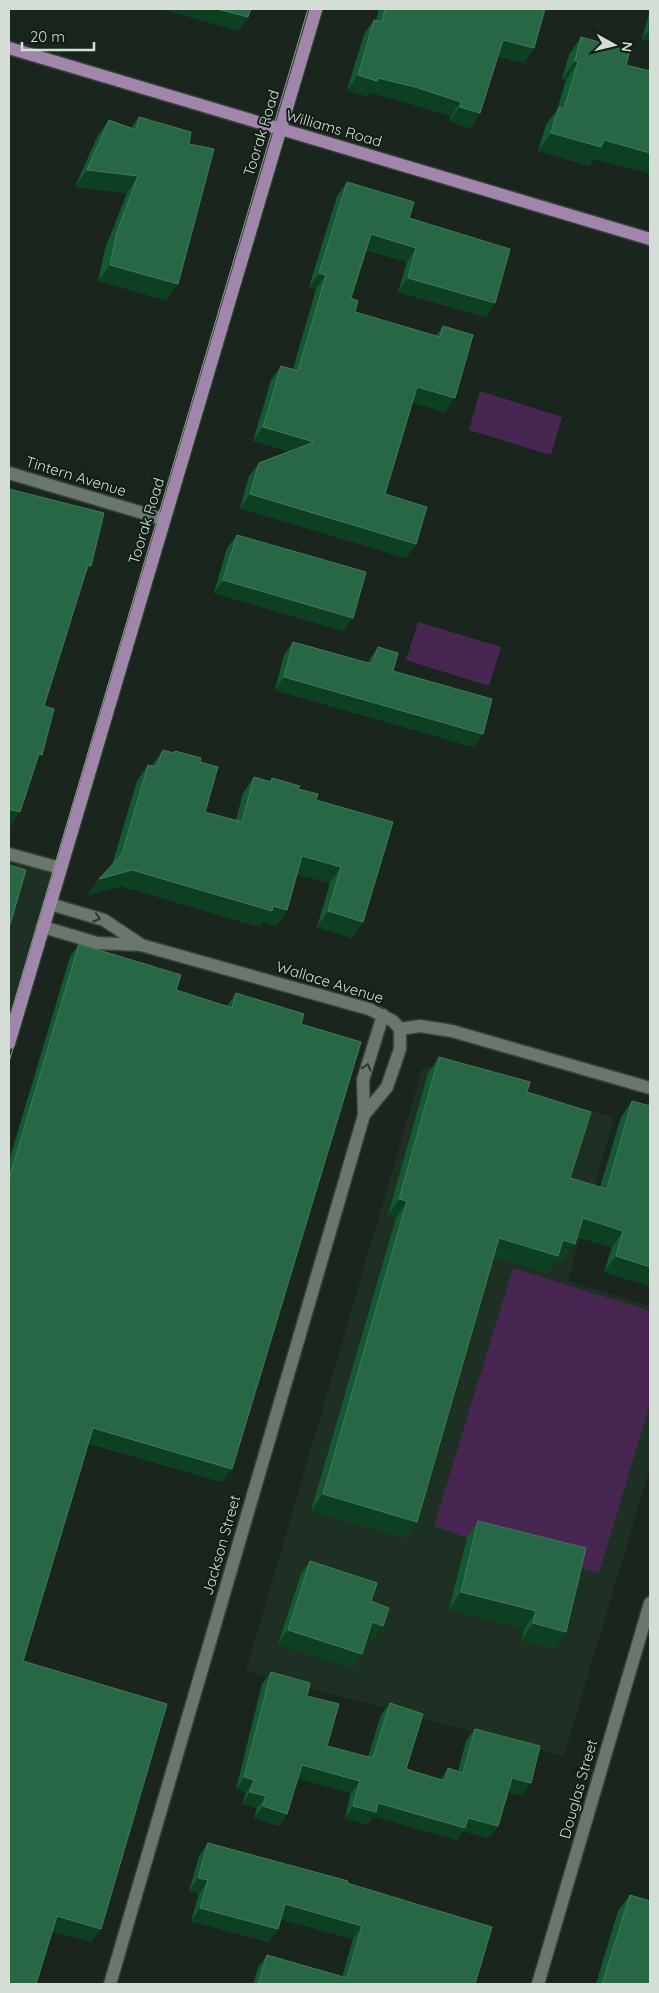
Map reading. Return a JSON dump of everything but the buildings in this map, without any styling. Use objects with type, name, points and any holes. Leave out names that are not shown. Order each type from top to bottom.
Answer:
[{"type":"main road","name":"Toorak Road","points":[[9,1043],[163,519],[316,9]]},
{"type":"main road","name":"Williams Road","points":[[9,48],[279,130],[650,238]]},
{"type":"street","name":"Tintern Avenue","points":[[9,473],[163,519]]},
{"type":"street","points":[[9,854],[60,868]]},
{"type":"street","name":"Wallace Avenue","points":[[50,904],[104,920],[140,944]]},
{"type":"street","name":"Wallace Avenue","points":[[43,927],[97,943],[140,944],[369,1009],[383,1015],[400,1029]]},
{"type":"street","name":"Jackson Street","points":[[110,1984],[364,1115],[363,1080],[383,1015]]},
{"type":"street","points":[[400,1029],[420,1026],[452,1031],[650,1088]]},
{"type":"street","name":"Jackson Street","points":[[364,1115],[387,1087],[400,1049],[400,1029]]},
{"type":"street","name":"Douglas Street","points":[[538,1984],[650,1603]]},
{"type":"shaded area","points":[[480,391],[562,417],[551,455],[469,430]]},
{"type":"shaded area","points":[[418,622],[501,647],[489,686],[406,660]]},
{"type":"shaded area","points":[[9,854],[60,868],[9,1040]]},
{"type":"shaded area","points":[[427,1066],[614,1117],[568,1281],[650,1306],[650,1467],[564,1756],[246,1671],[422,1069]]},
{"type":"shaded area","points":[[513,1268],[650,1311],[650,1404],[599,1573],[467,1538],[434,1526]]},
{"type":"tram line","points":[[9,1020],[308,9]]},
{"type":"tram line","points":[[9,1062],[322,9]]}]
